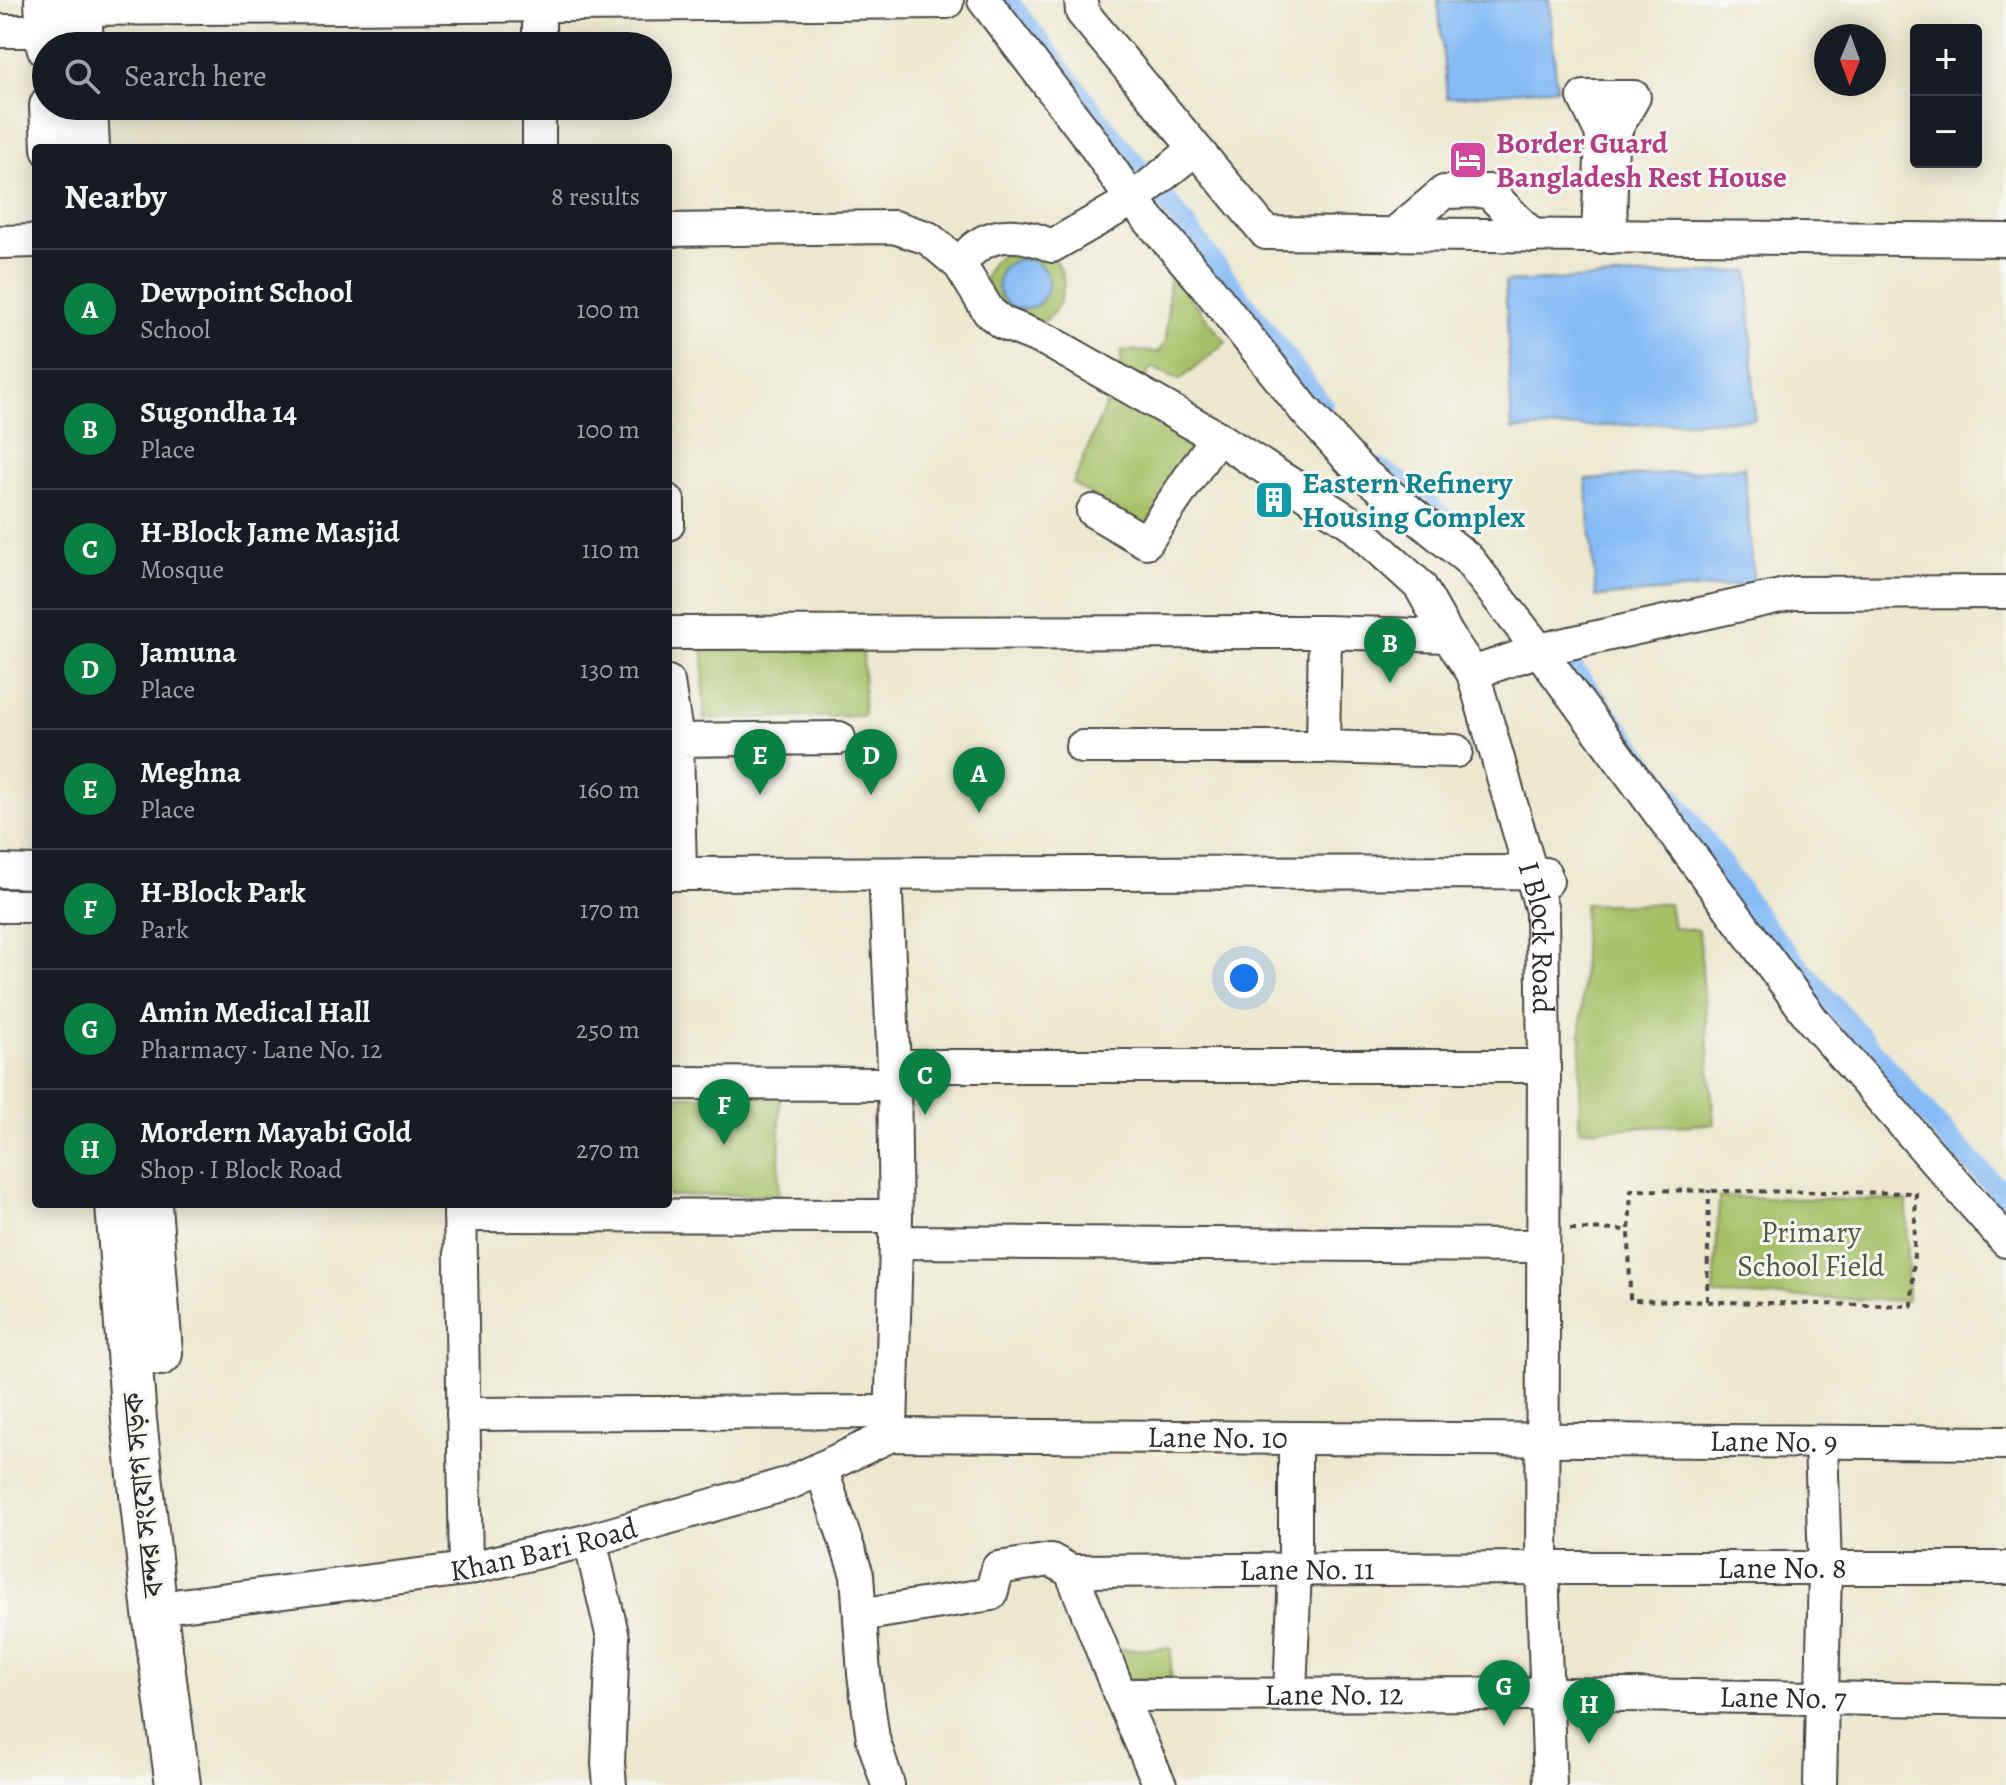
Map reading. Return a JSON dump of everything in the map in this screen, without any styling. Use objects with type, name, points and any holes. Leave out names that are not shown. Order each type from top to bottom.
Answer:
[{"type":"highway","points":[[53,120],[54,144]]},
{"type":"highway","points":[[86,120],[87,144]]},
{"type":"highway","name":"বন্দর সংযোগ সড়ক","points":[[118,1208],[134,1420],[178,1785]]},
{"type":"highway","name":"বন্দর সংযোগ সড়ক","points":[[149,1208],[180,1605],[204,1785]]},
{"type":"street","points":[[984,0],[1091,140],[1132,200],[1205,284],[1314,421],[1360,471],[1468,559],[1540,650],[1814,1022],[2006,1241]]},
{"type":"street","points":[[1081,0],[1082,12],[1266,233],[2006,240]]},
{"type":"street","points":[[0,31],[64,22],[539,2],[947,2]]},
{"type":"street","points":[[539,2],[539,32]]},
{"type":"street","points":[[539,120],[539,144]]},
{"type":"street","points":[[960,265],[970,249],[988,239],[1026,235],[1052,246],[1132,200],[1195,149]]},
{"type":"street","points":[[1393,235],[1444,192],[1488,191],[1533,236]]},
{"type":"street","points":[[672,230],[894,227],[928,238],[960,265],[989,312],[1003,323],[1048,341],[1217,437],[1351,523],[1420,586],[1473,673],[1532,872],[674,874],[677,740],[672,708]]},
{"type":"street","points":[[0,242],[32,241]]},
{"type":"street","points":[[1093,511],[1146,542],[1217,437]]},
{"type":"street","points":[[1473,673],[1540,650],[1794,593],[2006,592]]},
{"type":"street","points":[[672,633],[1325,632],[1448,636]]},
{"type":"street","points":[[1323,747],[1325,632]]},
{"type":"street","points":[[677,740],[839,738]]},
{"type":"street","points":[[1082,747],[1323,747],[1456,751]]},
{"type":"street","points":[[0,871],[32,872]]},
{"type":"street","name":"I Block Road","points":[[1549,1237],[1556,912],[1545,874],[1532,872],[1542,911],[1549,1237],[1549,1568],[1554,1694],[1563,1785]]},
{"type":"street","points":[[885,874],[894,1075],[896,1229],[891,1423]]},
{"type":"street","points":[[0,906],[32,906]]},
{"type":"street","points":[[672,1083],[894,1075],[1544,1066]]},
{"type":"street","points":[[466,1569],[460,1209],[896,1229],[1549,1237]]},
{"type":"street","name":"Lane No. 10","points":[[463,1414],[891,1423],[1295,1438],[1550,1440]]},
{"type":"street","name":"Khan Bari Road","points":[[180,1605],[466,1569],[590,1540],[790,1483],[821,1468],[891,1423]]},
{"type":"street","points":[[1290,1694],[1295,1569],[1295,1438]]},
{"type":"street","name":"Lane No. 9","points":[[1550,1440],[2006,1443]]},
{"type":"street","points":[[1820,1785],[1825,1568],[1821,1442]]},
{"type":"street","points":[[821,1468],[857,1575],[864,1674],[873,1739],[888,1785]]},
{"type":"street","points":[[590,1540],[613,1638],[608,1763],[610,1785]]},
{"type":"street","name":"Lane No. 11","points":[[860,1615],[991,1594],[998,1568],[1051,1560],[1071,1571],[1549,1568]]},
{"type":"street","name":"Lane No. 8","points":[[1549,1568],[2006,1568]]},
{"type":"street","points":[[1071,1571],[1160,1785]]},
{"type":"street","name":"I Block Road","points":[[1550,1785],[1554,1694]]},
{"type":"street","name":"Lane No. 12","points":[[1120,1695],[1554,1694]]},
{"type":"street","name":"Lane No. 7","points":[[1554,1694],[2006,1701]]},
{"type":"path","points":[[1631,1190],[1709,1190],[1916,1193],[1912,1306],[1630,1300],[1631,1190]]},
{"type":"path","points":[[1707,1301],[1709,1190]]},
{"type":"path","points":[[1549,1237],[1629,1230]]},
{"type":"green space","points":[[1011,249],[1049,256],[1062,274],[1062,296],[1050,316],[1041,323],[1030,326],[1005,322],[985,277],[995,260]]},
{"type":"green space","points":[[1170,272],[1226,342],[1180,380],[1151,367],[1145,380],[1120,368],[1122,350],[1159,352],[1166,341]]},
{"type":"green space","points":[[1111,392],[1202,441],[1144,527],[1073,484]]},
{"type":"green space","points":[[863,646],[864,716],[704,719],[703,650]]},
{"type":"green space","points":[[1584,904],[1669,904],[1673,928],[1699,930],[1714,1124],[1579,1130]]},
{"type":"green space","points":[[780,1095],[779,1194],[672,1196],[672,1096]]},
{"type":"green space","name":"Primary School Field","points":[[1719,1197],[1907,1201],[1908,1301],[1714,1295]]},
{"type":"green space","points":[[1171,1648],[1171,1679],[1122,1680],[1109,1650]]},
{"type":"water","points":[[1438,0],[1549,0],[1557,88],[1447,98]]},
{"type":"water","points":[[1023,259],[1041,266],[1048,284],[1041,302],[1023,309],[1005,302],[998,284],[1005,266]]},
{"type":"water","points":[[1749,271],[1755,419],[1512,430],[1505,282]]},
{"type":"water","points":[[1744,467],[1754,584],[1596,597],[1586,480]]},
{"type":"waterway","points":[[1007,0],[1115,141],[1170,206],[1322,406]]},
{"type":"waterway","points":[[1376,468],[1404,485],[1447,522]]},
{"type":"waterway","points":[[1573,670],[1705,841],[1767,930],[1950,1140],[2006,1197]]},
{"type":"place","name":"Border Guard Bangladesh Rest House","points":[[1468,160]]},
{"type":"place","name":"Eastern Refinery Housing Complex","points":[[1274,500]]},
{"type":"place","name":"Sugondha 14","points":[[1390,683]]},
{"type":"place","name":"Meghna","points":[[760,795]]},
{"type":"place","name":"Jamuna","points":[[871,795]]},
{"type":"place","name":"Dewpoint School","points":[[979,813]]},
{"type":"place","name":"H-Block Jame Masjid","points":[[925,1115]]},
{"type":"place","name":"H-Block Park","points":[[724,1145]]},
{"type":"place","name":"Amin Medical Hall","points":[[1504,1726]]},
{"type":"place","name":"Mordern Mayabi Gold","points":[[1589,1744]]}]
